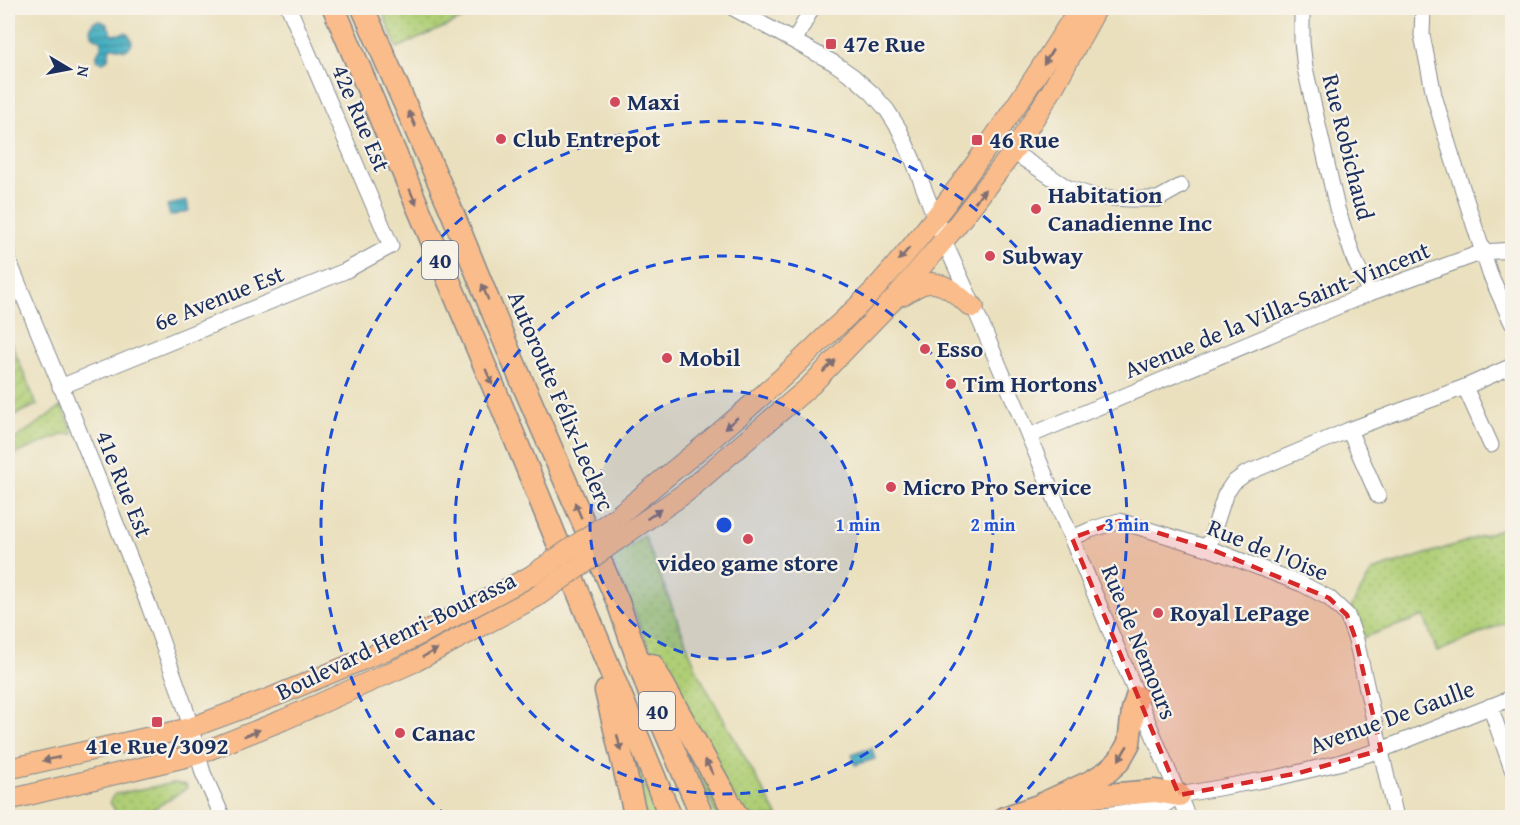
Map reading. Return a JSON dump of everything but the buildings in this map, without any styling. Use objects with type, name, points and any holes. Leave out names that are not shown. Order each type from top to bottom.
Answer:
[{"type":"highway","name":"40","points":[[334,8],[500,402],[671,818]]},
{"type":"highway","name":"Autoroute Félix-Leclerc","points":[[363,8],[618,602],[652,700],[703,818]]},
{"type":"highway","points":[[618,602],[738,818]]},
{"type":"highway","points":[[591,625],[636,818]]},
{"type":"highway","points":[[1004,818],[1038,806],[1092,781],[1107,771],[1119,760],[1129,743],[1137,697]]},
{"type":"highway","points":[[1038,806],[1095,796],[1145,791],[1179,795]]},
{"type":"main road","name":"Boulevard Henri-Bourassa","points":[[8,800],[198,754],[283,720],[414,662],[536,597],[619,527],[665,478],[788,373],[873,291],[936,218],[1017,107],[1079,8]]},
{"type":"main road","name":"Boulevard Henri-Bourassa","points":[[8,769],[190,728],[273,697],[440,625],[685,493],[810,386],[893,300],[944,241],[1013,152],[1052,90],[1097,8]]},
{"type":"main road","points":[[893,300],[924,284],[935,283],[948,288],[974,307]]},
{"type":"street","name":"42e Rue Est","points":[[289,8],[391,246]]},
{"type":"street","name":"Rue de Nemours","points":[[733,8],[795,40],[854,77],[887,110],[899,129],[944,241],[1029,436],[1188,818]]},
{"type":"street","points":[[795,40],[813,8]]},
{"type":"street","name":"Rue Robichaud","points":[[1302,8],[1305,68],[1337,208],[1354,259],[1370,293]]},
{"type":"street","points":[[1423,8],[1422,35],[1434,95],[1490,274],[1512,323]]},
{"type":"street","points":[[1013,152],[1068,188],[1096,197],[1158,199],[1181,186]]},
{"type":"street","name":"6e Avenue Est","points":[[60,387],[345,271],[391,246]]},
{"type":"street","name":"Avenue de la Villa-Saint-Vincent","points":[[1029,436],[1370,293],[1483,252],[1512,250]]},
{"type":"street","name":"41e Rue Est","points":[[8,259],[149,606],[173,671],[209,788],[223,818]]},
{"type":"street","points":[[1208,548],[1225,495],[1233,483],[1245,474],[1349,430],[1465,387],[1512,366]]},
{"type":"street","points":[[1465,387],[1491,445]]},
{"type":"street","points":[[1349,430],[1378,495]]},
{"type":"street","name":"Rue de l'Oise","points":[[1072,538],[1119,521],[1208,548],[1302,584],[1329,598],[1347,615],[1356,640],[1396,818]]},
{"type":"street","name":"Avenue De Gaulle","points":[[1080,818],[1160,807],[1179,795],[1287,776],[1338,763],[1381,750],[1512,698]]},
{"type":"street","points":[[1490,706],[1512,769]]},
{"type":"highlighted area","points":[[1119,521],[1208,548],[1329,598],[1347,615],[1356,640],[1381,750],[1299,773],[1179,795],[1072,538]]},
{"type":"green space","points":[[381,8],[460,8],[465,18],[397,48]]},
{"type":"green space","points":[[8,275],[19,304],[8,303]]},
{"type":"green space","points":[[8,335],[37,405],[8,418]]},
{"type":"green space","points":[[62,406],[74,434],[64,434],[8,457],[8,444]]},
{"type":"green space","points":[[1512,525],[1512,620],[1437,652],[1424,616],[1356,640],[1347,615],[1372,571]]},
{"type":"green space","points":[[644,535],[698,673],[778,817],[744,817],[662,678],[612,560]]},
{"type":"green space","points":[[630,748],[659,817],[642,817]]},
{"type":"green space","points":[[694,761],[735,817],[717,817]]},
{"type":"green space","points":[[174,783],[186,785],[187,788],[141,817],[119,817],[110,802],[115,794]]},
{"type":"water","points":[[99,20],[107,24],[113,35],[126,33],[132,42],[125,50],[110,47],[108,59],[103,62],[98,61],[96,56],[101,47],[101,41],[92,35],[90,30],[93,22]]},
{"type":"water","points":[[187,201],[189,211],[170,216],[167,205]]},
{"type":"water","points":[[872,748],[875,759],[855,765],[852,754]]},
{"type":"place","name":"47e Rue","points":[[831,44]]},
{"type":"place","name":"Maxi","points":[[615,102]]},
{"type":"place","name":"Club Entrepot","points":[[501,139]]},
{"type":"place","name":"46 Rue","points":[[977,140]]},
{"type":"place","name":"Habitation Canadienne Inc","points":[[1036,209]]},
{"type":"place","name":"Subway","points":[[990,256]]},
{"type":"place","name":"Esso","points":[[925,349]]},
{"type":"place","name":"Mobil","points":[[667,358]]},
{"type":"place","name":"Tim Hortons","points":[[951,384]]},
{"type":"place","name":"Micro Pro Service","points":[[891,487]]},
{"type":"place","name":"video game store","points":[[748,539]]},
{"type":"place","name":"Royal LePage","points":[[1158,613]]},
{"type":"place","name":"41e Rue/3092","points":[[157,722]]},
{"type":"place","name":"Canac","points":[[400,733]]}]
